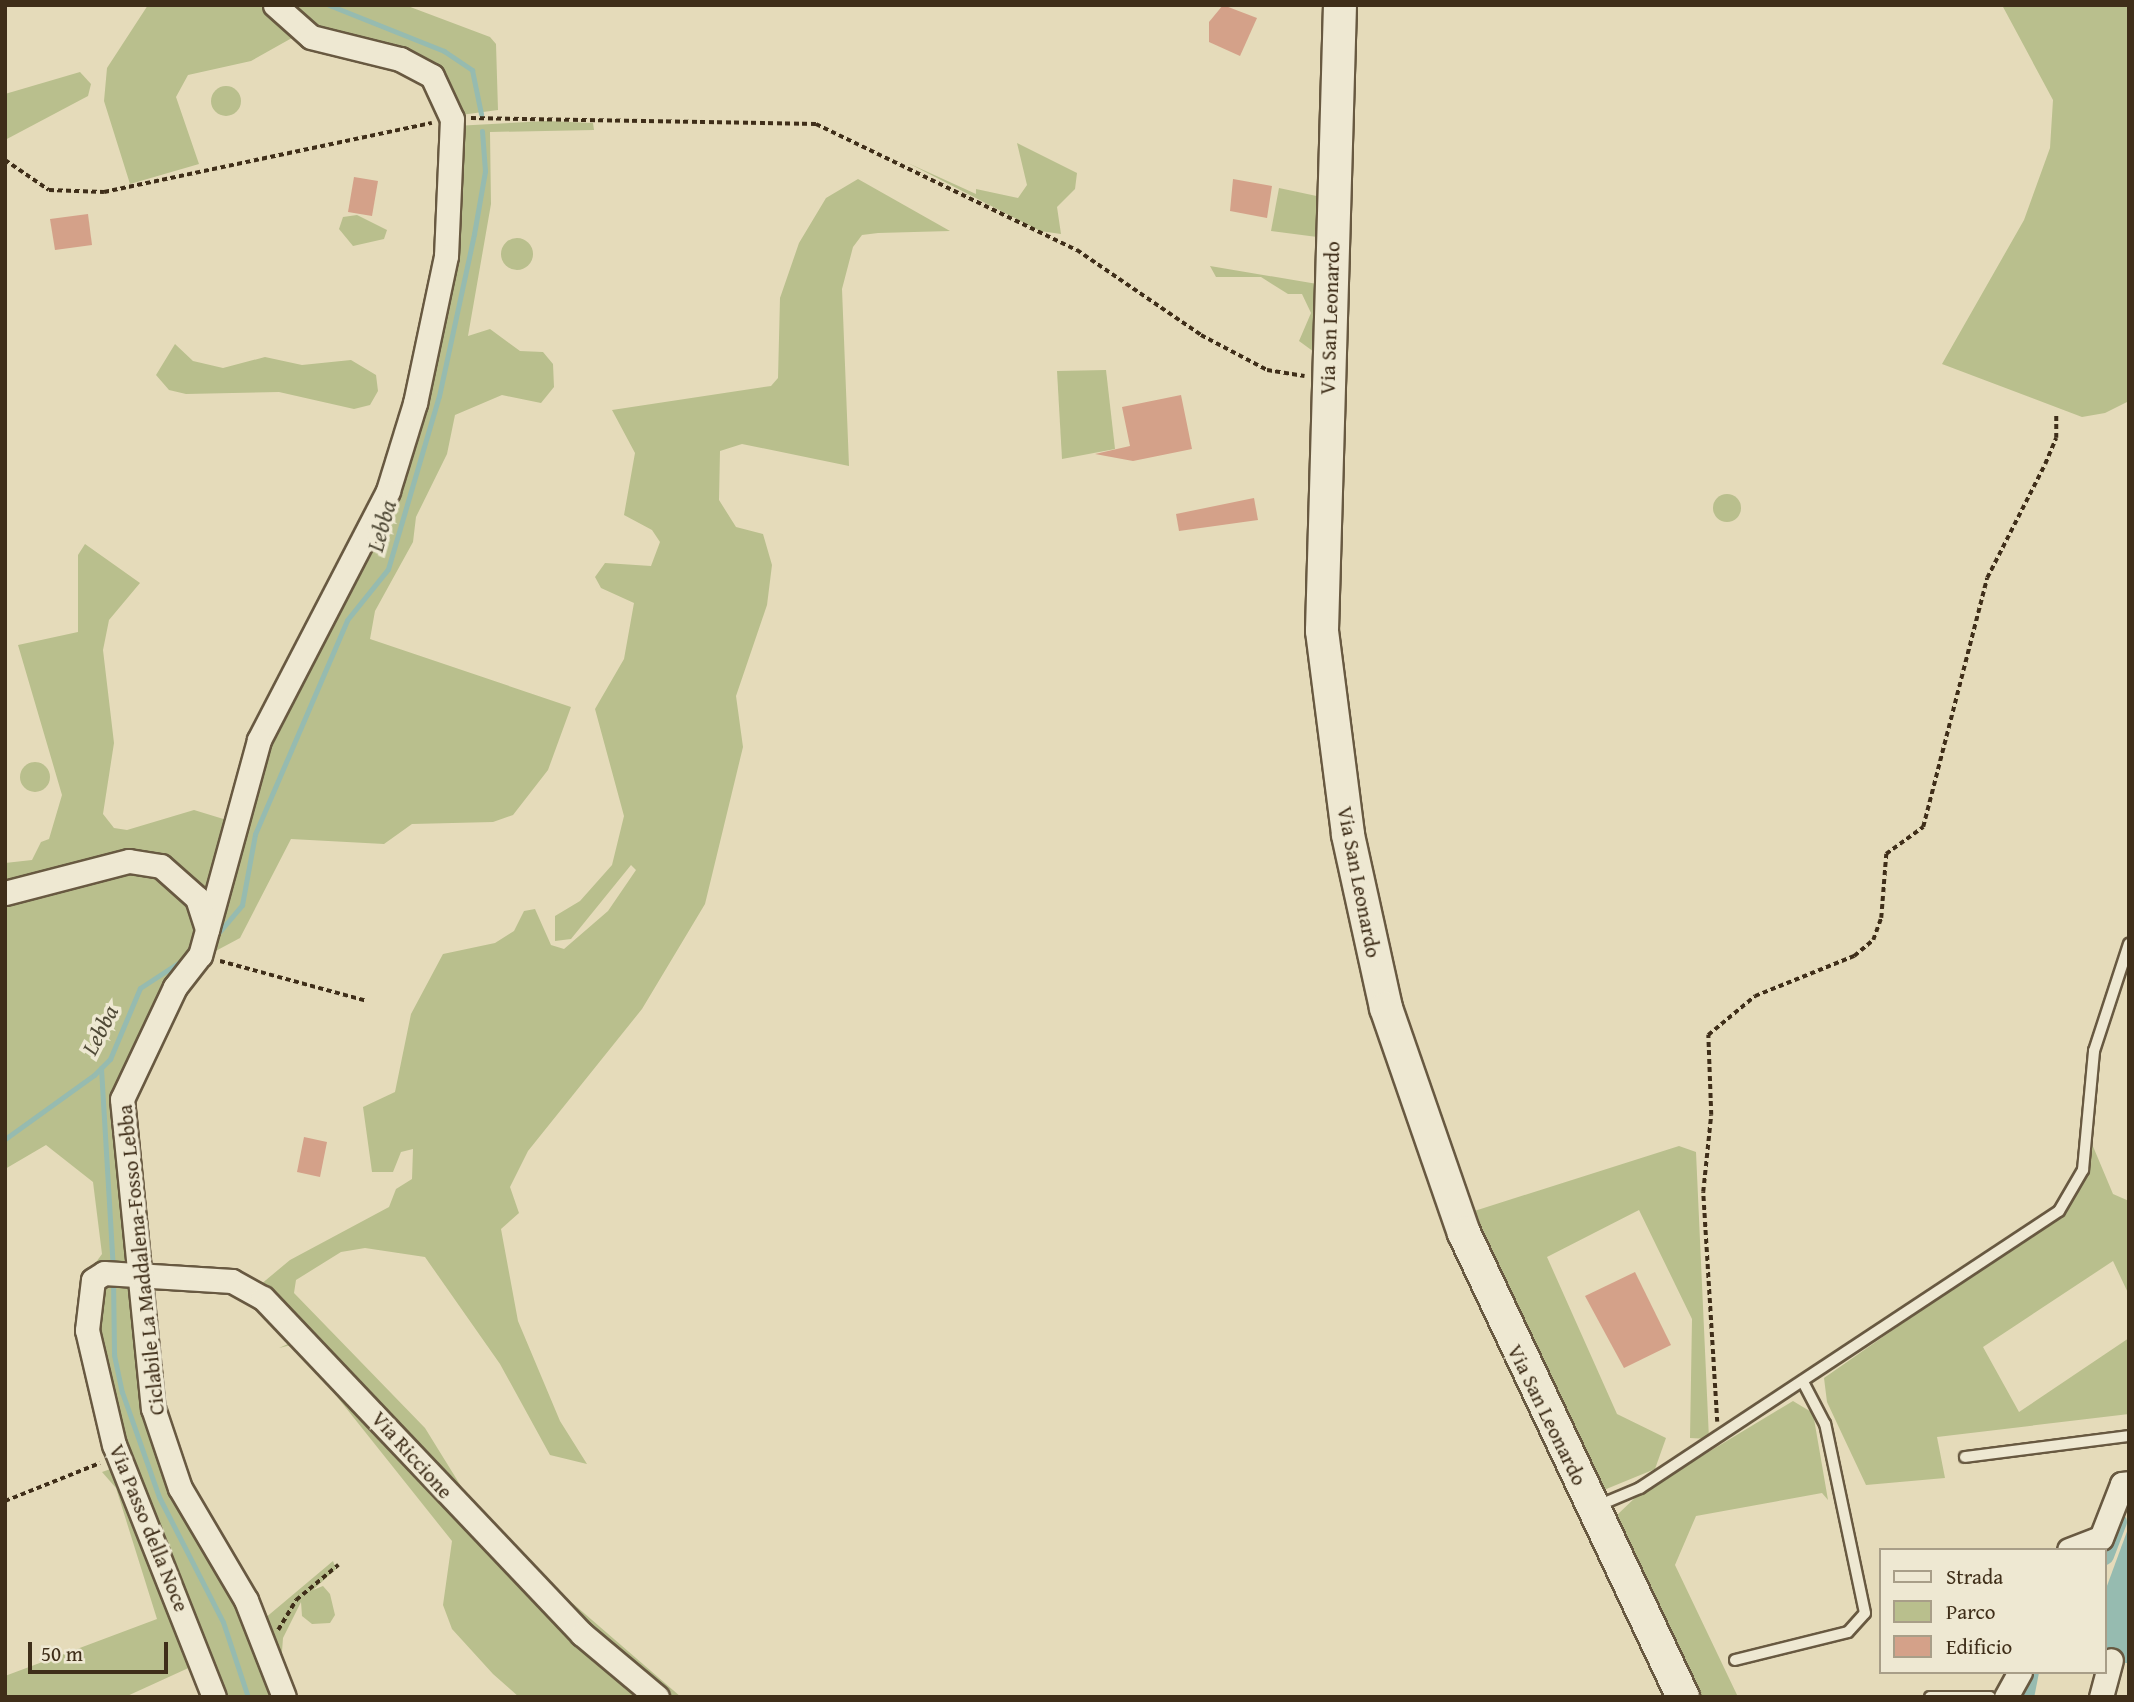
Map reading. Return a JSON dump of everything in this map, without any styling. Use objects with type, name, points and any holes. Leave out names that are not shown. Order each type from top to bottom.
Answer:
[{"type":"street","name":"Ciclabile La Maddalena-Fosso Lebba","points":[[275,5],[311,37],[400,59],[432,76],[452,119],[446,256],[415,403],[388,491],[259,740],[197,959],[152,1031],[122,1098],[124,1273],[153,1408],[176,1476],[246,1600],[284,1697]]},
{"type":"street","name":"Via San Leonardo","points":[[1340,5],[1327,380],[1322,631],[1348,835],[1373,957],[1464,1233],[1683,1697]]},
{"type":"street","points":[[5,893],[129,861],[161,866],[197,898],[207,929]]},
{"type":"street","name":"Via Passo della Noce","points":[[124,1273],[93,1280],[88,1330],[118,1455],[214,1697]]},
{"type":"street","name":"Via Riccione","points":[[124,1273],[232,1281],[263,1298],[582,1634],[657,1697]]},
{"type":"street","points":[[2074,1548],[2101,1538],[2122,1484],[2129,1483]]},
{"type":"street","points":[[2101,1697],[2111,1660]]},
{"type":"street","points":[[2006,1697],[2019,1674]]},
{"type":"lane","points":[[1592,1508],[1640,1488],[2039,1229],[2071,1197],[2084,1163],[2094,1051],[2129,944]]},
{"type":"lane","points":[[1735,1660],[1848,1632],[1865,1613],[1825,1423],[1802,1382]]},
{"type":"lane","points":[[1965,1457],[2129,1436]]},
{"type":"lane","points":[[1930,1697],[1990,1697]]},
{"type":"path","points":[[5,160],[49,190],[104,192],[452,119],[768,118],[816,124],[1077,250],[1201,335],[1267,370],[1327,380]]},
{"type":"path","points":[[1717,1438],[1703,1192],[1712,1115],[1708,1035],[1755,996],[1854,956],[1873,940],[1881,918],[1886,854],[1923,827],[1983,591],[2056,438],[2056,413]]},
{"type":"path","points":[[197,959],[366,1001]]},
{"type":"path","points":[[5,1501],[118,1455]]},
{"type":"path","points":[[265,1649],[296,1600],[338,1565]]},
{"type":"green space","points":[[148,5],[272,5],[299,34],[251,61],[188,75],[176,97],[199,164],[130,184],[104,101],[107,68]]},
{"type":"green space","points":[[282,5],[405,5],[490,37],[496,44],[498,110],[453,116],[436,78],[297,22]]},
{"type":"green space","points":[[2002,5],[2129,5],[2129,401],[2105,413],[2082,417],[1942,364],[2024,220],[2050,148],[2053,100]]},
{"type":"green space","points":[[80,72],[91,84],[88,96],[5,140],[5,94]]},
{"type":"green space","points":[[226,86],[232,87],[240,95],[240,107],[232,115],[226,116],[220,115],[212,107],[211,101],[212,95],[220,87]]},
{"type":"green space","points":[[547,121],[593,123],[594,130],[490,132],[491,204],[468,336],[490,329],[520,351],[543,352],[553,364],[554,387],[541,403],[502,395],[455,415],[447,454],[416,517],[413,542],[375,611],[370,639],[571,707],[548,770],[513,815],[493,822],[412,824],[384,844],[291,839],[240,938],[210,954],[214,914],[204,886],[186,870],[145,854],[5,890],[5,863],[32,860],[41,842],[49,839],[62,795],[18,645],[78,632],[78,555],[85,544],[140,583],[109,620],[103,650],[114,743],[103,814],[114,828],[127,830],[194,810],[230,821],[328,615],[427,368],[455,126]]},
{"type":"green space","points":[[1017,143],[1077,173],[1075,189],[1057,207],[1061,234],[1040,231],[908,163],[976,194],[976,189],[1018,198],[1027,185]]},
{"type":"green space","points":[[858,179],[950,231],[862,235],[853,247],[842,289],[849,466],[742,444],[720,451],[719,500],[736,527],[763,534],[772,565],[767,605],[736,696],[743,747],[705,904],[642,1009],[528,1151],[510,1187],[519,1213],[501,1229],[518,1321],[560,1421],[587,1464],[550,1455],[500,1364],[425,1257],[365,1248],[341,1252],[296,1280],[294,1293],[425,1428],[472,1504],[533,1569],[681,1697],[661,1697],[599,1645],[260,1285],[290,1260],[389,1207],[396,1189],[412,1179],[413,1149],[401,1152],[393,1172],[372,1172],[363,1107],[395,1092],[411,1014],[443,954],[495,943],[514,931],[524,911],[535,909],[551,945],[564,949],[608,911],[636,870],[631,865],[571,939],[555,941],[555,916],[580,901],[612,865],[624,816],[595,709],[624,659],[634,603],[601,588],[595,577],[605,563],[651,566],[660,542],[652,530],[624,515],[635,453],[612,410],[771,386],[778,378],[780,298],[799,243],[826,198]]},
{"type":"green space","points":[[1279,188],[1326,198],[1325,238],[1271,231]]},
{"type":"green space","points":[[357,215],[387,230],[384,239],[353,246],[339,229],[343,217]]},
{"type":"green space","points":[[517,238],[528,243],[533,254],[528,265],[517,270],[506,265],[501,254],[506,243]]},
{"type":"green space","points":[[1210,266],[1323,285],[1321,357],[1299,341],[1311,313],[1302,294],[1288,294],[1261,277],[1216,277]]},
{"type":"green space","points":[[175,344],[193,361],[223,368],[265,357],[302,365],[351,360],[376,375],[378,391],[370,405],[354,409],[279,392],[186,394],[169,390],[156,375]]},
{"type":"green space","points":[[1106,370],[1115,449],[1062,459],[1057,371]]},
{"type":"green space","points":[[1727,494],[1737,498],[1741,508],[1737,518],[1727,522],[1717,518],[1713,508],[1717,498]]},
{"type":"green space","points":[[35,762],[46,766],[50,777],[46,788],[35,792],[24,788],[20,777],[24,766]]},
{"type":"green space","points":[[145,866],[200,915],[194,949],[158,995],[118,1093],[131,1261],[91,1269],[102,1254],[93,1182],[46,1145],[5,1169],[5,897]]},
{"type":"green space","points":[[2092,1144],[2113,1194],[2129,1201],[2129,1295],[2113,1261],[1983,1347],[2019,1412],[2129,1338],[2129,1414],[1937,1437],[1945,1478],[1866,1485],[1827,1402],[1824,1378],[2069,1207],[2085,1179]]},
{"type":"green space","points":[[1679,1146],[1696,1152],[1709,1439],[1690,1438],[1692,1319],[1639,1210],[1547,1257],[1617,1414],[1666,1438],[1655,1469],[1599,1492],[1465,1214]]},
{"type":"green space","points":[[131,1277],[145,1409],[275,1697],[218,1697],[136,1486],[96,1361],[93,1286]]},
{"type":"green space","points":[[299,1339],[654,1697],[519,1697],[493,1674],[452,1629],[443,1605],[452,1541],[295,1344],[279,1348]]},
{"type":"green space","points":[[1793,1401],[1813,1413],[1828,1500],[1822,1493],[1696,1516],[1675,1565],[1738,1697],[1693,1697],[1615,1525],[1617,1515],[1639,1494]]},
{"type":"green space","points":[[119,1466],[195,1665],[125,1697],[5,1697],[5,1676],[157,1619],[116,1488],[102,1472]]},
{"type":"green space","points":[[333,1561],[336,1569],[313,1590],[323,1586],[330,1594],[335,1615],[330,1623],[312,1624],[302,1616],[301,1602],[283,1638],[281,1665],[264,1619]]},
{"type":"water","points":[[2129,1526],[2129,1663],[2106,1659],[2106,1589]]},
{"type":"building","points":[[1223,5],[1257,18],[1240,56],[1209,42],[1209,22]]},
{"type":"building","points":[[354,177],[378,181],[372,216],[348,212]]},
{"type":"building","points":[[1233,179],[1272,186],[1267,218],[1230,211]]},
{"type":"building","points":[[88,214],[92,245],[55,250],[50,219]]},
{"type":"building","points":[[1181,395],[1192,449],[1133,461],[1095,454],[1130,446],[1122,407]]},
{"type":"building","points":[[1254,498],[1258,520],[1179,531],[1176,514]]},
{"type":"building","points":[[304,1137],[327,1142],[320,1177],[297,1172]]},
{"type":"building","points":[[1635,1272],[1671,1345],[1624,1368],[1585,1296]]},
{"type":"waterway","name":"Lebba","points":[[329,5],[444,51],[472,70],[481,114]]},
{"type":"waterway","name":"Lebba","points":[[215,937],[242,905],[255,834],[347,620],[388,569],[439,396],[474,234],[485,171],[482,131]]},
{"type":"waterway","name":"Lebba","points":[[5,1139],[94,1075],[110,1059],[140,988],[186,958]]},
{"type":"waterway","points":[[101,1068],[113,1269]]},
{"type":"waterway","points":[[113,1279],[114,1355],[122,1392],[159,1497],[223,1622],[248,1697]]},
{"type":"waterway","points":[[2106,1550],[2117,1521]]},
{"type":"waterway","points":[[2024,1697],[2029,1674]]}]
